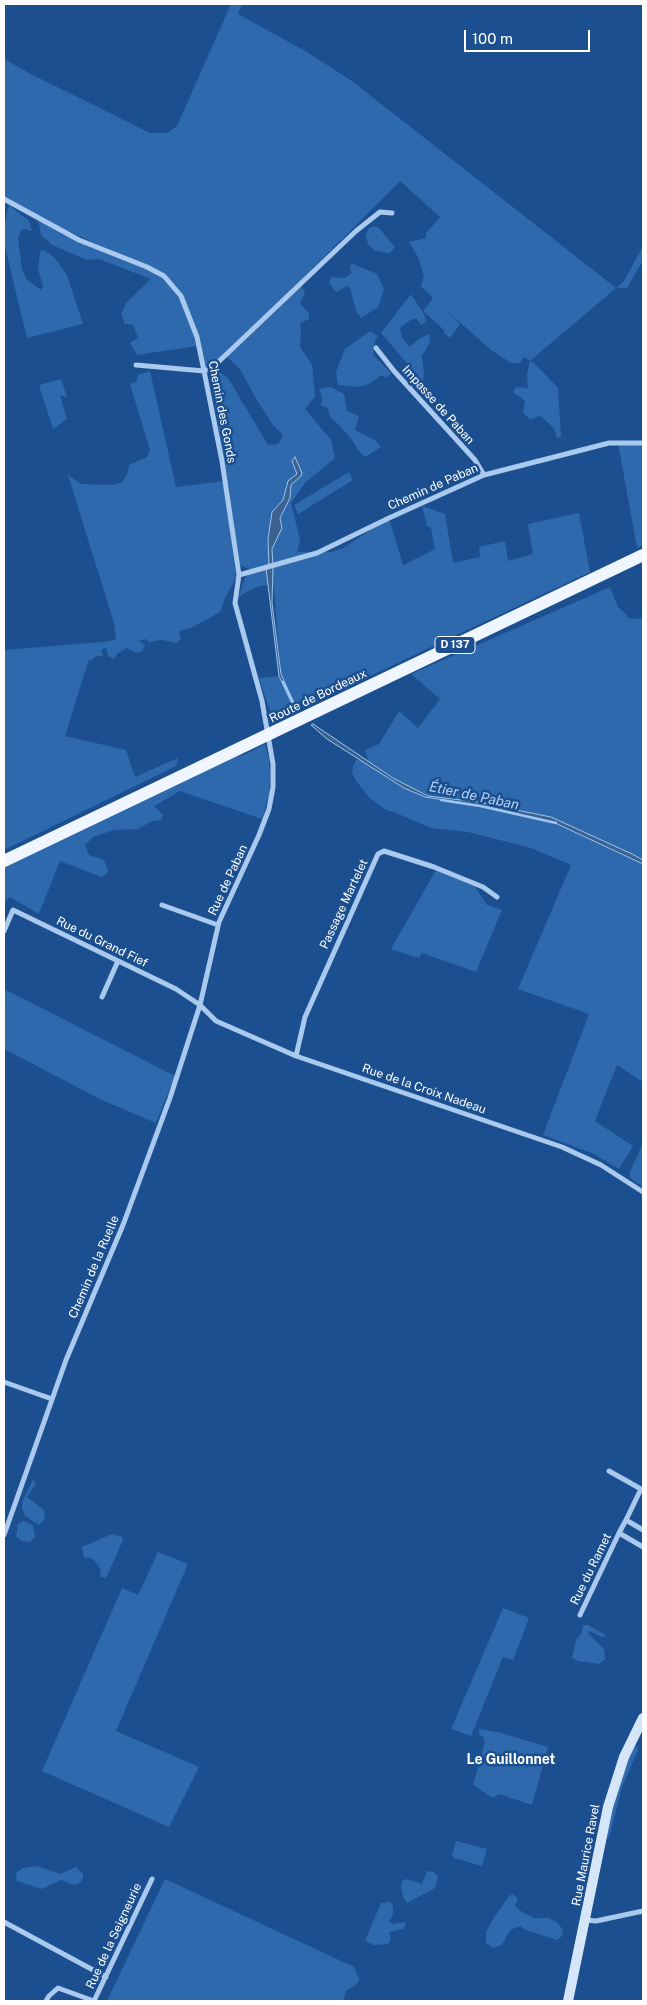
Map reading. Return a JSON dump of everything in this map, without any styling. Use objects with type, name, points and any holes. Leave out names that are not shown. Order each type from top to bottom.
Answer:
[{"type":"main road","name":"Route de Bordeaux","points":[[4,861],[643,556]]},
{"type":"street","name":"Chemin des Gonds","points":[[4,199],[79,240],[124,256],[164,276],[181,296],[197,337],[222,461],[239,575],[235,603],[262,701],[268,735]]},
{"type":"street","points":[[136,365],[204,371],[212,368],[356,231],[380,212],[392,214]]},
{"type":"street","name":"Impasse de Paban","points":[[376,348],[394,371],[475,460],[484,475]]},
{"type":"street","name":"Chemin de Paban","points":[[239,575],[318,553],[484,475],[609,443],[643,443]]},
{"type":"street","name":"Rue de Paban","points":[[200,1005],[218,925],[269,809],[273,786],[273,764],[268,735]]},
{"type":"street","name":"Passage Martelet","points":[[296,1056],[305,1016],[378,854],[384,851],[434,867],[483,887],[497,897]]},
{"type":"street","points":[[162,905],[218,925]]},
{"type":"street","name":"Rue du Grand Fief","points":[[4,931],[13,910],[176,989],[200,1005]]},
{"type":"street","points":[[102,997],[118,961]]},
{"type":"street","name":"Rue de la Croix Nadeau","points":[[200,1005],[216,1021],[296,1056],[562,1147],[602,1165],[643,1192]]},
{"type":"street","name":"Chemin de la Ruelle","points":[[4,1535],[52,1399],[83,1318],[123,1224],[170,1098],[200,1005]]},
{"type":"street","points":[[4,1382],[52,1399]]},
{"type":"street","name":"Rue du Ramet","points":[[580,1614],[641,1488],[609,1471]]},
{"type":"street","points":[[626,1520],[643,1530]]},
{"type":"street","name":"Rue du Ramet","points":[[620,1533],[643,1547]]},
{"type":"street","name":"Rue Maurice Ravel","points":[[568,2001],[608,1807],[622,1763],[643,1718]]},
{"type":"street","name":"Rue de la Seigneurie","points":[[46,2001],[48,1996],[58,1988],[94,2001],[152,1879]]},
{"type":"street","points":[[586,1920],[596,1921],[643,1911]]},
{"type":"street","points":[[4,1922],[106,1977]]},
{"type":"shaded area","points":[[231,4],[242,4],[238,14],[307,52],[352,81],[616,288],[530,361],[524,357],[520,363],[511,363],[491,350],[446,310],[460,324],[450,338],[423,311],[433,298],[421,286],[424,277],[418,257],[409,242],[426,238],[426,233],[440,217],[400,181],[299,282],[305,293],[300,304],[309,313],[309,319],[300,323],[300,347],[312,365],[315,396],[305,409],[331,440],[335,458],[305,483],[291,503],[300,540],[297,552],[331,552],[342,549],[389,518],[403,565],[435,549],[431,528],[427,526],[422,506],[445,514],[453,563],[480,557],[479,547],[505,541],[508,561],[533,554],[528,524],[579,513],[590,572],[281,718],[275,718],[271,714],[259,678],[279,676],[293,706],[295,705],[281,675],[273,579],[267,576],[268,585],[256,587],[238,597],[246,576],[254,571],[240,565],[210,375],[216,369],[228,378],[268,445],[278,444],[283,435],[273,425],[240,369],[225,355],[212,368],[204,371],[196,327],[181,296],[197,346],[137,355],[130,343],[138,338],[133,325],[125,324],[121,314],[126,303],[151,279],[99,259],[87,260],[52,245],[41,235],[38,218],[79,240],[128,258],[28,213],[4,199],[4,59],[150,133],[167,133],[177,126]]},
{"type":"shaded area","points":[[9,205],[29,221],[32,231],[21,230],[18,238],[22,269],[27,280],[41,290],[43,286],[38,269],[40,251],[44,250],[55,258],[67,275],[83,324],[27,338],[4,243],[4,225]]},
{"type":"shaded area","points":[[373,226],[379,228],[395,247],[392,251],[389,253],[375,251],[368,244],[366,236],[368,229]]},
{"type":"shaded area","points":[[643,246],[643,260],[627,288],[616,288],[624,281]]},
{"type":"shaded area","points":[[351,263],[377,274],[384,289],[378,307],[361,318],[357,313],[350,288],[347,286],[336,292],[329,283],[331,277],[344,278],[352,273]]},
{"type":"shaded area","points":[[411,294],[425,316],[426,322],[421,325],[416,318],[400,328],[402,338],[410,347],[419,339],[429,334],[430,342],[422,356],[423,382],[381,333]]},
{"type":"shaded area","points":[[370,331],[378,336],[375,341],[373,355],[391,373],[387,378],[381,375],[371,383],[358,387],[338,385],[336,372],[345,349]]},
{"type":"shaded area","points":[[530,361],[558,388],[561,437],[557,438],[554,428],[540,416],[530,420],[523,412],[525,401],[513,392],[516,387],[528,388],[527,374]]},
{"type":"shaded area","points":[[150,371],[176,487],[224,481],[236,578],[220,612],[191,628],[179,631],[181,639],[176,643],[162,640],[149,642],[146,639],[139,641],[145,645],[142,651],[137,653],[127,648],[118,653],[114,659],[108,656],[106,648],[101,650],[103,656],[96,656],[90,661],[89,659],[65,736],[126,750],[135,777],[178,758],[176,766],[4,850],[4,650],[116,640],[114,623],[68,475],[81,484],[114,485],[122,482],[127,475],[129,465],[147,457],[150,450],[130,384],[136,382],[138,375]]},
{"type":"shaded area","points":[[61,379],[67,397],[60,395],[67,419],[53,429],[39,385]]},
{"type":"shaded area","points":[[331,387],[344,394],[347,411],[359,416],[355,430],[375,440],[381,447],[365,457],[340,426],[330,417],[328,408],[320,405],[323,400],[319,389]]},
{"type":"shaded area","points":[[618,443],[643,443],[643,545],[637,548]]},
{"type":"shaded area","points":[[295,457],[302,473],[291,485],[290,498],[280,518],[282,528],[272,549],[272,603],[281,674],[295,705],[293,706],[279,676],[266,568],[269,567],[268,539],[272,512],[283,500],[288,481],[297,474],[292,461]]},
{"type":"shaded area","points":[[349,472],[353,480],[298,514],[294,505]]},
{"type":"shaded area","points":[[610,587],[618,607],[628,618],[643,619],[643,860],[626,851],[643,863],[643,1082],[617,1065],[595,1121],[633,1146],[619,1169],[592,1153],[543,1135],[589,1014],[518,989],[571,865],[531,848],[468,832],[431,828],[384,809],[370,798],[352,773],[356,760],[361,760],[397,783],[425,797],[480,805],[480,802],[428,796],[393,778],[368,761],[365,750],[379,744],[399,711],[418,728],[440,699],[411,674]]},
{"type":"shaded area","points":[[313,724],[393,778],[428,796],[477,802],[551,817],[632,854],[643,860],[643,864],[553,822],[489,807],[425,797],[404,788],[327,739],[311,725]]},
{"type":"shaded area","points":[[265,744],[269,760],[270,778],[269,795],[262,819],[180,791],[154,806],[163,815],[161,820],[152,821],[138,829],[114,830],[93,837],[85,845],[89,855],[104,860],[108,870],[106,875],[101,877],[60,861],[39,914],[10,897],[4,902],[4,864],[228,758],[244,755]]},
{"type":"shaded area","points":[[436,870],[475,887],[487,905],[502,910],[476,972],[422,953],[419,958],[391,949]]},
{"type":"shaded area","points":[[4,989],[175,1076],[156,1123],[102,1100],[4,1049]]},
{"type":"shaded area","points":[[643,1143],[643,1187],[630,1178],[630,1172]]},
{"type":"shaded area","points":[[33,1480],[36,1483],[27,1497],[44,1510],[45,1519],[39,1525],[25,1516],[22,1508],[23,1500]]},
{"type":"shaded area","points":[[23,1521],[33,1525],[35,1537],[30,1542],[22,1541],[16,1537],[18,1524]]},
{"type":"shaded area","points":[[112,1534],[122,1537],[123,1540],[106,1578],[101,1577],[100,1568],[93,1559],[84,1557],[82,1547]]},
{"type":"shaded area","points":[[158,1552],[188,1564],[116,1731],[199,1767],[169,1827],[42,1771],[122,1588],[138,1595]]},
{"type":"shaded area","points":[[503,1608],[529,1618],[513,1660],[503,1657],[471,1736],[451,1729]]},
{"type":"shaded area","points":[[583,1625],[588,1625],[607,1636],[602,1637],[589,1631],[588,1633],[604,1649],[605,1659],[599,1664],[578,1661],[572,1658],[576,1640],[581,1634]]},
{"type":"shaded area","points":[[479,1729],[498,1732],[548,1747],[532,1805],[499,1794],[493,1798],[473,1785],[485,1742],[479,1734]]},
{"type":"shaded area","points":[[637,1746],[638,1750],[622,1787],[609,1838],[607,1839],[606,1831],[619,1776],[633,1748]]},
{"type":"shaded area","points":[[456,1841],[487,1849],[482,1866],[454,1858],[452,1855]]},
{"type":"shaded area","points":[[37,1866],[60,1874],[76,1867],[83,1874],[83,1879],[78,1884],[71,1884],[61,1880],[42,1889],[17,1881],[16,1873],[23,1868]]},
{"type":"shaded area","points":[[427,1871],[434,1872],[438,1877],[435,1888],[407,1903],[403,1897],[402,1881],[406,1879],[422,1884]]},
{"type":"shaded area","points":[[165,1879],[354,1967],[359,1979],[357,1984],[346,1991],[343,2001],[107,2001]]},
{"type":"shaded area","points":[[513,1894],[518,1899],[515,1906],[522,1912],[534,1918],[548,1918],[557,1922],[563,1930],[562,1936],[557,1940],[526,1930],[520,1926],[510,1930],[502,1945],[494,1948],[486,1943],[486,1932],[493,1919],[509,1896]]},
{"type":"shaded area","points":[[390,1902],[393,1906],[393,1914],[389,1922],[393,1924],[405,1922],[406,1924],[403,1929],[389,1932],[391,1939],[388,1944],[374,1945],[365,1941],[381,1903]]},
{"type":"waterway","name":"Étier de Paban","points":[[283,682],[297,711]]},
{"type":"waterway","name":"Étier de Paban","points":[[441,800],[480,806],[556,823]]},
{"type":"district","name":"Le Guillonnet","points":[[511,1760]]}]
